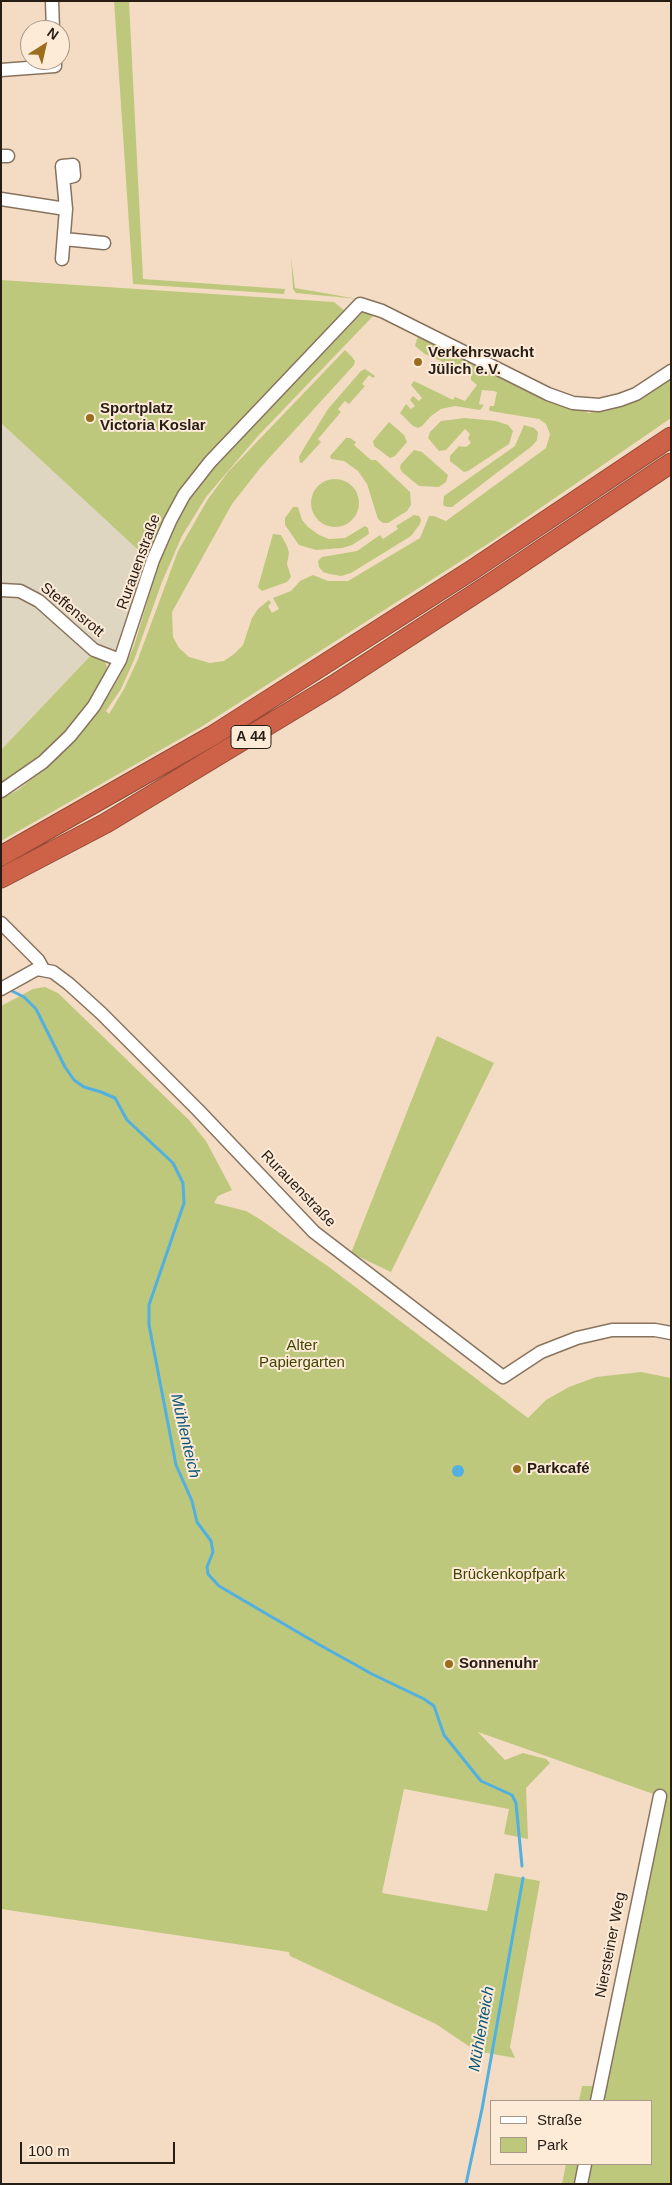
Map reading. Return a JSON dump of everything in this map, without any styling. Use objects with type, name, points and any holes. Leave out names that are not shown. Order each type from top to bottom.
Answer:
[{"type":"highway","name":"A 44","points":[[1,856],[95,804],[236,721],[464,575],[671,437]]},
{"type":"highway","name":"A 44","points":[[1,878],[106,823],[334,685],[671,463]]},
{"type":"street","points":[[52,1],[53,20]]},
{"type":"street","points":[[1,70],[20,69]]},
{"type":"street","points":[[62,259],[66,209],[64,178]]},
{"type":"street","points":[[1,199],[66,209]]},
{"type":"street","points":[[64,239],[104,243]]},
{"type":"street","name":"Rurauenstraße","points":[[1,791],[43,762],[70,736],[94,706],[120,660],[153,560],[170,521],[184,496],[210,462],[360,304],[382,311],[548,394],[573,403],[599,405],[636,394],[671,371]]},
{"type":"street","name":"Steffensrott","points":[[1,590],[20,591],[39,601],[94,650],[120,660]]},
{"type":"street","name":"Rurauenstraße","points":[[1,923],[38,960],[43,969],[53,972],[102,1013],[198,1110],[314,1232],[503,1378],[542,1352],[577,1338],[612,1330],[655,1330],[671,1333]]},
{"type":"street","points":[[5,987],[36,969],[43,969]]},
{"type":"street","name":"Niersteiner Weg","points":[[597,2100],[660,1796]]},
{"type":"street","points":[[581,2184],[585,2165]]},
{"type":"shaded area","points":[[1,423],[148,559],[117,652],[99,646],[1,750]]},
{"type":"green space","points":[[114,1],[129,1],[143,279],[285,289],[284,294],[133,284]]},
{"type":"green space","points":[[291,257],[295,288],[358,299],[296,293],[293,289]]},
{"type":"green space","points":[[1,280],[334,302],[346,312],[175,500],[158,532],[148,559],[1,423]]},
{"type":"green space","points":[[363,312],[379,313],[377,316],[374,315],[258,436],[206,497],[182,536],[162,582],[134,660],[121,689],[106,711],[109,714],[124,689],[138,659],[178,551],[208,499],[228,472],[345,350],[355,361],[354,365],[261,467],[232,504],[172,612],[173,637],[179,648],[189,657],[210,663],[224,661],[243,645],[252,618],[258,609],[269,600],[271,603],[268,606],[272,613],[279,609],[273,598],[291,591],[300,581],[313,575],[328,581],[348,581],[420,538],[429,516],[446,521],[546,448],[550,434],[546,424],[539,419],[490,411],[490,406],[494,406],[497,392],[494,391],[482,390],[479,404],[484,405],[480,410],[455,406],[441,409],[422,426],[418,428],[413,426],[400,413],[406,404],[411,409],[415,406],[410,400],[413,396],[419,401],[422,398],[411,385],[414,381],[453,400],[455,397],[465,401],[477,385],[471,380],[471,373],[463,366],[459,368],[452,366],[425,354],[415,346],[418,336],[546,398],[589,413],[600,410],[671,375],[671,418],[494,540],[201,727],[1,841],[1,799],[18,790],[76,739],[100,710],[121,674],[134,646],[160,559],[190,499],[214,467],[356,319]]},
{"type":"green space","points":[[365,369],[375,376],[373,378],[369,375],[362,384],[365,386],[349,404],[345,401],[338,409],[341,412],[318,439],[321,442],[300,463],[299,457],[328,409],[361,371]]},
{"type":"green space","points":[[465,418],[496,421],[508,425],[513,431],[509,444],[464,472],[450,461],[450,456],[459,446],[466,447],[471,443],[468,438],[470,434],[465,429],[446,450],[439,451],[428,438],[430,432],[441,421]]},
{"type":"green space","points":[[389,422],[404,435],[407,442],[395,456],[390,458],[374,446],[373,441]]},
{"type":"green space","points":[[524,425],[534,428],[538,432],[537,440],[532,446],[452,507],[443,505],[444,496],[515,446]]},
{"type":"green space","points":[[346,438],[356,442],[354,445],[371,460],[376,460],[410,492],[411,505],[407,511],[388,523],[383,523],[378,519],[367,484],[358,471],[344,461],[331,459],[330,456]]},
{"type":"green space","points":[[414,450],[422,452],[448,475],[446,482],[439,487],[419,486],[402,472],[401,464]]},
{"type":"green space","points":[[330,479],[340,479],[349,483],[355,489],[359,503],[355,517],[349,523],[340,527],[330,527],[321,523],[315,517],[311,508],[311,498],[315,489],[321,483]]},
{"type":"green space","points":[[293,507],[298,507],[302,520],[308,527],[329,539],[345,538],[365,526],[368,528],[369,534],[352,545],[342,548],[316,550],[299,545],[285,525],[285,518]]},
{"type":"green space","points":[[414,515],[419,516],[421,519],[420,524],[411,536],[351,573],[341,576],[330,574],[323,572],[319,567],[318,561],[322,557],[357,551],[380,535],[383,539],[398,529],[396,526]]},
{"type":"green space","points":[[273,534],[281,535],[287,546],[289,553],[287,564],[291,577],[287,582],[262,591],[258,587]]},
{"type":"green space","points":[[93,653],[105,662],[107,667],[89,703],[59,739],[17,774],[1,783],[1,750]]},
{"type":"green space","points":[[45,987],[58,993],[189,1120],[206,1141],[232,1190],[218,1196],[214,1203],[246,1211],[258,1218],[329,1267],[528,1418],[546,1400],[569,1387],[596,1377],[641,1372],[671,1378],[671,2184],[562,2184],[566,2165],[652,2165],[652,2100],[579,2100],[582,2086],[603,2086],[662,1797],[478,1732],[505,1760],[523,1753],[546,1759],[550,1763],[526,1788],[528,1839],[504,1834],[509,1809],[404,1789],[382,1893],[487,1911],[495,1873],[540,1881],[510,2047],[515,2058],[476,2051],[436,2024],[290,1956],[289,1952],[1,1909],[1,1006],[33,989]]},
{"type":"green space","points":[[437,1036],[494,1063],[391,1272],[351,1253]]},
{"type":"water","points":[[456,1465],[460,1465],[464,1471],[460,1477],[456,1477],[452,1473],[452,1469]]},
{"type":"waterway","name":"Mühlenteich","points":[[8,989],[24,997],[36,1009],[65,1067],[74,1080],[84,1087],[115,1098],[127,1120],[173,1163],[183,1183],[184,1203],[149,1305],[149,1325],[176,1465],[192,1501],[197,1522],[211,1541],[213,1552],[207,1567],[208,1574],[219,1586],[318,1644],[434,1706],[444,1735],[481,1781],[512,1795],[516,1803],[522,1866]]},
{"type":"waterway","name":"Mühlenteich","points":[[466,2184],[482,2109],[523,1878]]},
{"type":"place","name":"Verkehrswacht Jülich e.V.","points":[[418,362]]},
{"type":"place","name":"Sportplatz Victoria Koslar","points":[[90,418]]},
{"type":"place","name":"Parkcafé","points":[[517,1469]]},
{"type":"place","name":"Sonnenuhr","points":[[449,1664]]},
{"type":"park label","name":"Alter Papiergarten","points":[[302,1354]]},
{"type":"park label","name":"Brückenkopfpark","points":[[509,1575]]}]
